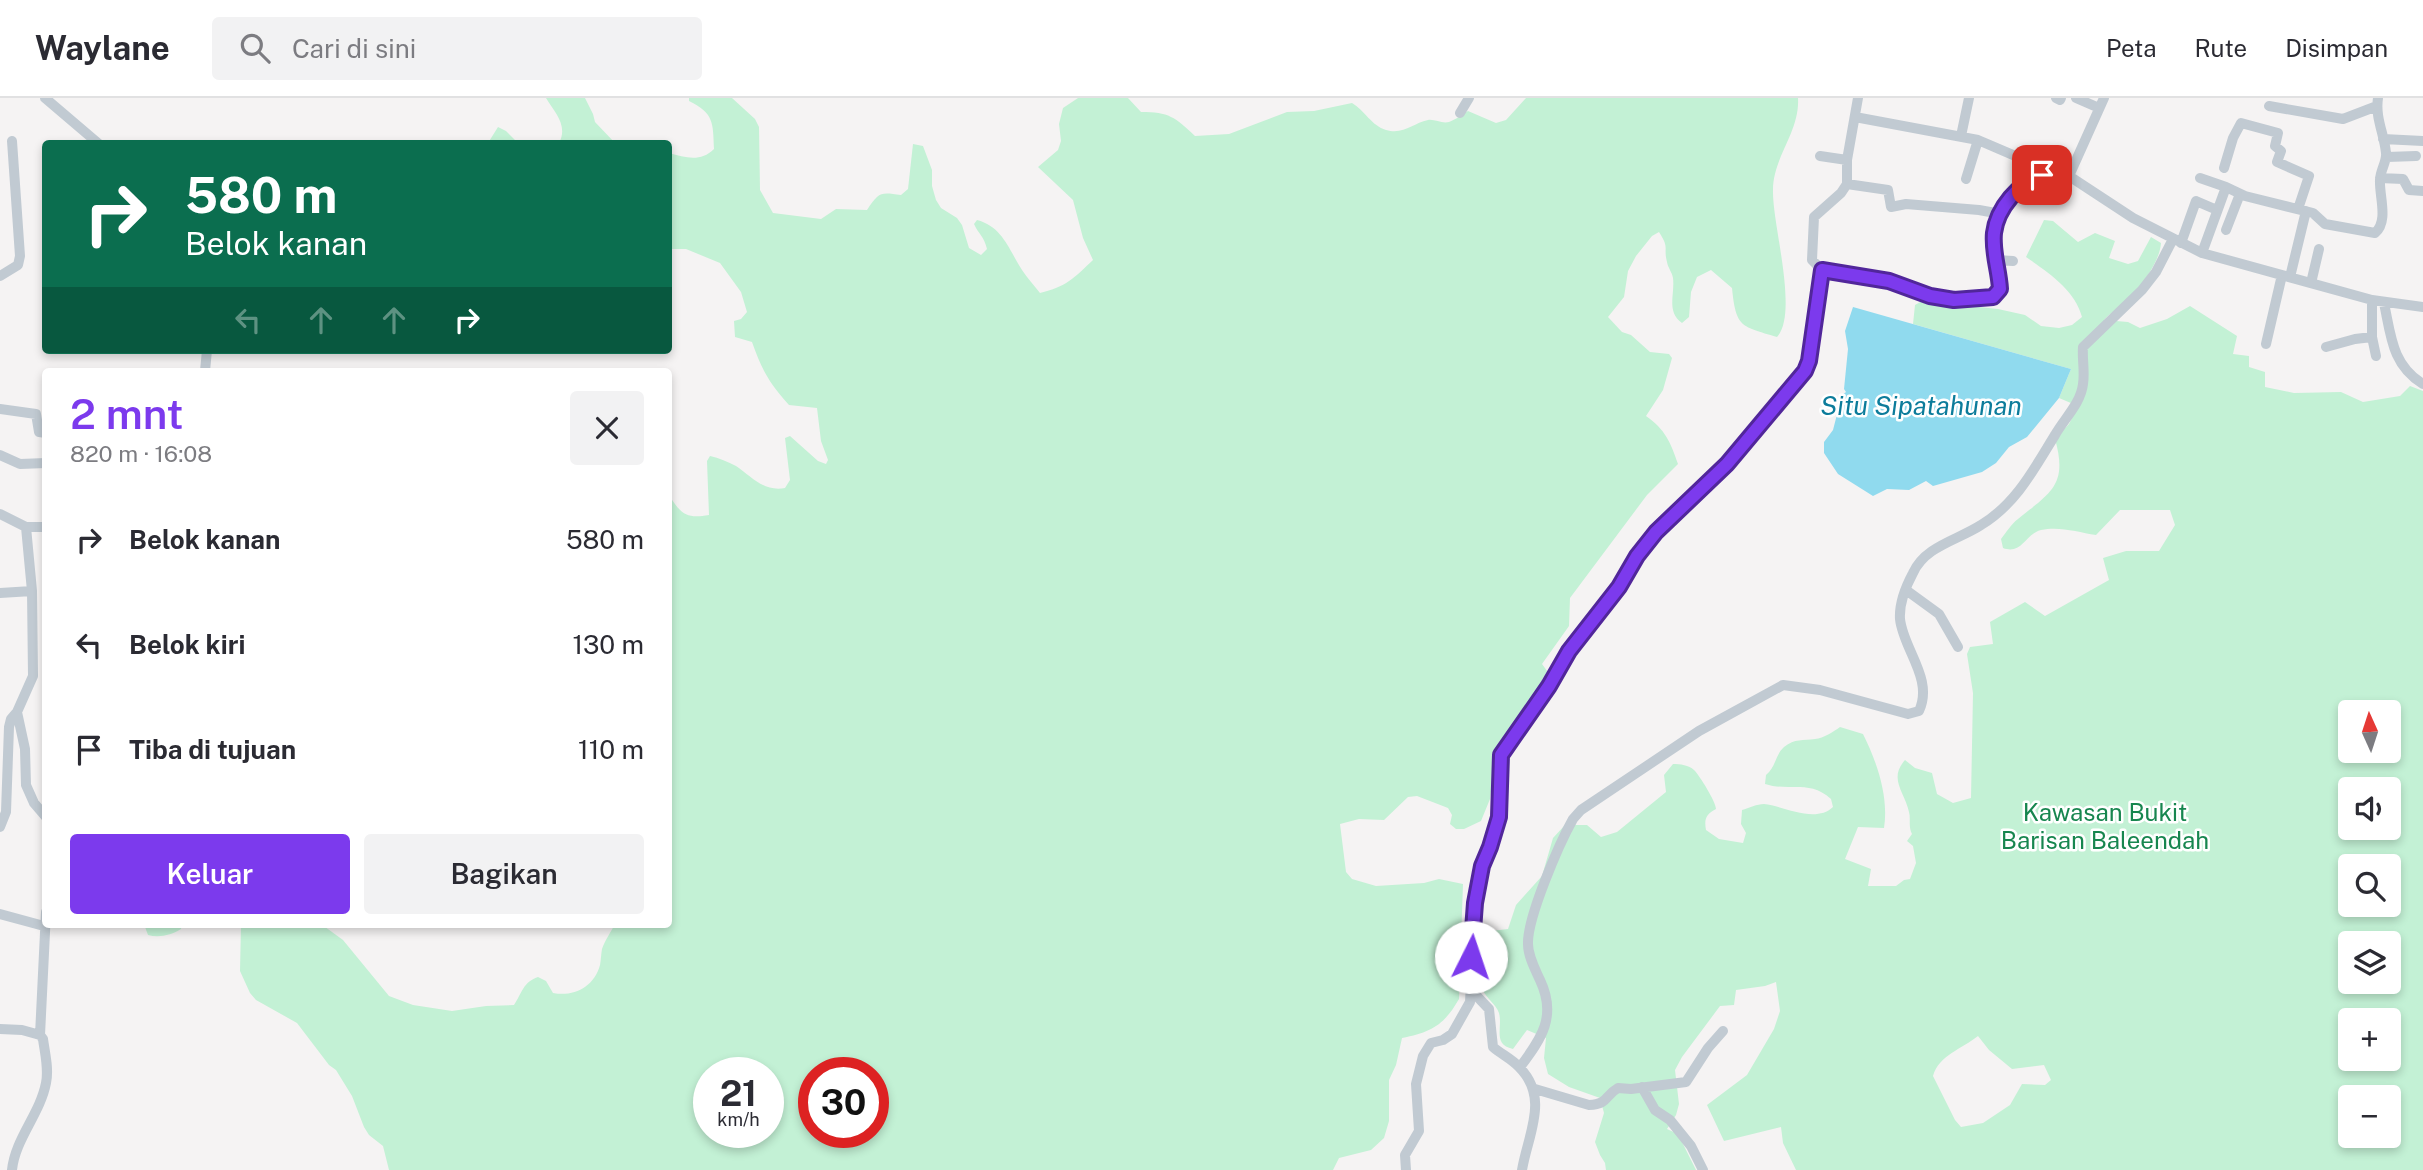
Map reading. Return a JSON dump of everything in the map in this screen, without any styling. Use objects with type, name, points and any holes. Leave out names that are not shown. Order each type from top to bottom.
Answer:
[{"type":"street","points":[[45,98],[94,140]]},
{"type":"street","points":[[1460,113],[1469,98]]},
{"type":"street","points":[[1858,98],[1847,160],[1847,184],[1842,193],[1815,217],[1812,260],[1822,270],[1889,281],[1930,296],[1954,300],[1987,299],[2000,289],[1994,232],[2001,214],[2018,189],[2031,179],[2055,173]]},
{"type":"street","points":[[1961,136],[1969,98]]},
{"type":"street","points":[[2069,176],[2102,103],[2076,98]]},
{"type":"street","points":[[2200,177],[2241,194],[2316,214],[2325,224],[2375,233],[2380,227],[2382,216],[2380,178],[2387,157],[2377,119],[2377,102],[2343,119],[2269,106]]},
{"type":"street","points":[[1855,117],[1978,140],[2055,173],[2069,176],[2107,203],[2202,253],[2384,303],[2423,307]]},
{"type":"street","points":[[2224,167],[2241,123],[2278,133],[2275,146],[2281,152],[2277,162],[2309,176],[2286,276],[2266,344]]},
{"type":"street","points":[[2383,139],[2423,141]]},
{"type":"street","points":[[1966,179],[1978,140]]},
{"type":"street","points":[[0,276],[18,265],[20,256],[12,141]]},
{"type":"street","points":[[1820,156],[1847,160]]},
{"type":"street","points":[[2387,157],[2416,156]]},
{"type":"street","points":[[2380,178],[2403,179],[2409,190],[2423,191]]},
{"type":"street","points":[[1847,184],[1888,190],[1891,207],[1906,204],[2001,214]]},
{"type":"street","points":[[2202,253],[2226,187]]},
{"type":"street","points":[[2226,230],[2241,194]]},
{"type":"street","points":[[1520,1067],[1544,1029],[1549,1009],[1546,993],[1528,950],[1531,921],[1568,828],[1581,810],[1691,735],[1775,687],[1793,685],[1908,714],[1919,711],[1923,702],[1922,687],[1900,618],[1902,599],[1913,572],[1922,558],[1982,525],[2010,503],[2040,462],[2077,401],[2083,386],[2083,347],[2156,272],[2177,241],[2196,201],[2217,210]]},
{"type":"street","points":[[2311,283],[2319,249]]},
{"type":"street","points":[[1996,260],[2013,261]]},
{"type":"street","points":[[1405,1170],[1405,1155],[1419,1131],[1416,1084],[1423,1056],[1431,1043],[1452,1034],[1468,1007],[1472,991],[1471,957],[1475,903],[1482,866],[1499,817],[1501,755],[1549,686],[1569,651],[1619,587],[1643,548],[1656,532],[1727,464],[1805,371],[1809,361],[1822,270]]},
{"type":"street","points":[[2372,300],[2372,337],[2376,356]]},
{"type":"street","points":[[2384,303],[2390,336],[2399,359],[2409,375],[2423,384]]},
{"type":"street","points":[[2326,347],[2372,337]]},
{"type":"street","points":[[0,409],[36,414],[39,432],[42,432]]},
{"type":"street","points":[[0,455],[16,463],[42,463]]},
{"type":"street","points":[[0,514],[26,527],[42,527]]},
{"type":"street","points":[[0,827],[6,812],[9,727],[33,676],[32,591],[26,527]]},
{"type":"street","points":[[1906,590],[1939,614],[1958,647]]},
{"type":"street","points":[[0,593],[32,591]]},
{"type":"street","points":[[17,712],[25,749],[26,785],[34,803],[42,812]]},
{"type":"street","points":[[0,914],[42,925]]},
{"type":"street","points":[[12,1170],[16,1151],[40,1102],[47,1080],[45,1050],[40,1035],[44,928]]},
{"type":"street","points":[[1472,991],[1489,1009],[1493,1047],[1520,1067],[1535,1090],[1533,1130],[1522,1170]]},
{"type":"street","points":[[0,1029],[22,1030],[40,1035]]},
{"type":"street","points":[[1535,1090],[1590,1105],[1605,1102],[1618,1088],[1688,1080],[1708,1048],[1723,1031]]},
{"type":"street","points":[[1642,1087],[1655,1110],[1670,1120],[1691,1146],[1703,1170]]},
{"type":"green space","points":[[546,98],[585,98],[595,122],[612,140],[560,140],[562,131],[557,115]]},
{"type":"green space","points":[[689,98],[732,98],[755,119],[759,127],[760,190],[773,213],[821,219],[836,209],[867,210],[881,195],[901,195],[908,189],[913,144],[923,146],[932,170],[932,186],[936,200],[941,208],[957,218],[962,225],[969,248],[981,255],[987,249],[974,224],[977,220],[986,223],[1004,240],[1040,293],[1069,281],[1093,260],[1083,238],[1073,200],[1038,167],[1058,150],[1063,108],[1078,98],[1128,98],[1141,112],[1171,117],[1195,136],[1229,134],[1287,112],[1314,111],[1352,103],[1376,125],[1392,131],[1403,130],[1428,120],[1449,122],[1468,111],[1496,123],[1506,120],[1526,98],[1798,98],[1795,122],[1774,178],[1774,205],[1786,309],[1777,337],[1742,323],[1736,311],[1732,288],[1711,270],[1697,277],[1691,292],[1689,317],[1682,323],[1674,313],[1673,278],[1659,232],[1652,236],[1636,256],[1628,271],[1624,297],[1608,317],[1622,332],[1631,335],[1650,352],[1669,354],[1672,358],[1663,390],[1646,416],[1666,437],[1678,464],[1647,495],[1570,598],[1569,626],[1542,664],[1550,675],[1541,692],[1497,746],[1490,799],[1481,821],[1464,829],[1456,829],[1450,824],[1452,815],[1448,808],[1417,796],[1408,797],[1384,820],[1359,819],[1340,824],[1346,872],[1352,879],[1376,886],[1424,883],[1439,879],[1463,884],[1459,999],[1436,1026],[1402,1038],[1396,1065],[1389,1080],[1389,1121],[1384,1138],[1371,1150],[1339,1158],[1333,1170],[389,1170],[383,1146],[369,1135],[364,1127],[352,1096],[336,1070],[329,1065],[297,1023],[256,1000],[250,993],[240,971],[241,928],[326,928],[343,940],[389,996],[413,1005],[452,1011],[514,1005],[526,985],[538,977],[546,981],[553,993],[576,992],[588,985],[597,973],[602,949],[613,928],[672,928],[672,500],[685,514],[709,515],[707,461],[710,456],[736,466],[764,486],[778,489],[785,488],[790,480],[785,438],[790,436],[818,461],[826,464],[828,460],[821,441],[817,408],[789,405],[767,376],[752,342],[735,337],[734,321],[741,319],[747,312],[741,292],[720,263],[686,249],[672,249],[672,154],[699,157],[714,149],[710,120],[703,110],[689,101]]},
{"type":"green space","points":[[498,127],[515,140],[490,140]]},
{"type":"green space","name":"Kawasan Bukit Barisan Baleendah","points":[[2044,220],[2053,221],[2078,242],[2095,233],[2115,241],[2109,258],[2128,264],[2138,261],[2151,237],[2161,243],[2154,265],[2130,298],[2104,320],[2128,322],[2140,328],[2167,319],[2190,306],[2237,336],[2233,354],[2249,356],[2249,367],[2265,372],[2265,387],[2294,393],[2341,392],[2363,402],[2400,396],[2410,386],[2423,391],[2423,1170],[1796,1170],[1783,1143],[1781,1127],[1724,1141],[1707,1105],[1747,1075],[1774,1029],[1780,1011],[1776,982],[1736,990],[1734,1005],[1720,1006],[1675,1070],[1679,1104],[1667,1129],[1678,1134],[1696,1170],[1606,1170],[1595,1142],[1604,1113],[1600,1098],[1569,1087],[1548,1074],[1544,1058],[1546,1038],[1527,1030],[1513,1049],[1507,1047],[1500,1039],[1499,1013],[1484,993],[1481,983],[1482,952],[1487,938],[1491,931],[1508,929],[1516,905],[1542,876],[1553,838],[1565,825],[1587,825],[1601,837],[1617,832],[1666,792],[1664,775],[1673,764],[1692,768],[1704,783],[1716,809],[1706,817],[1706,830],[1719,839],[1743,843],[1746,833],[1741,824],[1742,810],[1759,805],[1772,805],[1799,813],[1826,812],[1833,807],[1831,799],[1823,793],[1815,789],[1765,784],[1766,775],[1781,750],[1788,744],[1822,737],[1840,727],[1863,734],[1877,768],[1885,804],[1884,828],[1858,827],[1845,859],[1871,869],[1868,886],[1896,886],[1910,879],[1916,863],[1913,846],[1907,841],[1912,834],[1910,815],[1898,780],[1900,767],[1905,760],[1915,768],[1932,773],[1937,794],[1953,803],[1971,798],[1973,693],[1967,654],[1970,647],[1993,644],[1990,622],[2025,602],[2045,616],[2109,580],[2103,558],[2126,551],[2159,551],[2175,525],[2170,510],[2120,510],[2096,535],[2048,529],[2036,532],[2015,549],[2003,548],[2001,539],[2015,521],[2048,494],[2058,477],[2055,439],[2069,424],[2078,406],[2059,398],[2071,369],[1913,324],[1915,305],[1922,301],[1998,309],[2025,315],[2041,326],[2059,328],[2072,325],[2082,317],[2079,307],[2067,290],[2026,257]],"holes":[[[1978,1036],[1989,1050],[2012,1069],[2044,1065],[2051,1080],[2045,1085],[2022,1084],[2010,1105],[1983,1123],[1961,1127],[1933,1076],[1940,1063]]]},
{"type":"green space","points":[[145,928],[181,928],[165,935],[148,935]]},
{"type":"water","name":"Situ Sipatahunan","points":[[1853,307],[2071,369],[2059,398],[2027,437],[2009,447],[1996,463],[1982,472],[1933,486],[1926,481],[1909,490],[1887,489],[1873,496],[1838,474],[1824,453],[1824,442],[1833,430],[1842,395],[1846,392],[1844,389],[1848,349],[1845,331]]},
{"type":"route","points":[[1471,957],[1475,903],[1482,866],[1499,817],[1501,755],[1549,686],[1569,651],[1619,587],[1646,544],[1727,464],[1805,371],[1809,361],[1822,270],[1889,281],[1930,296],[1954,300],[1993,297],[2000,289],[1994,232],[2001,214],[2018,189],[2042,175]]}]
